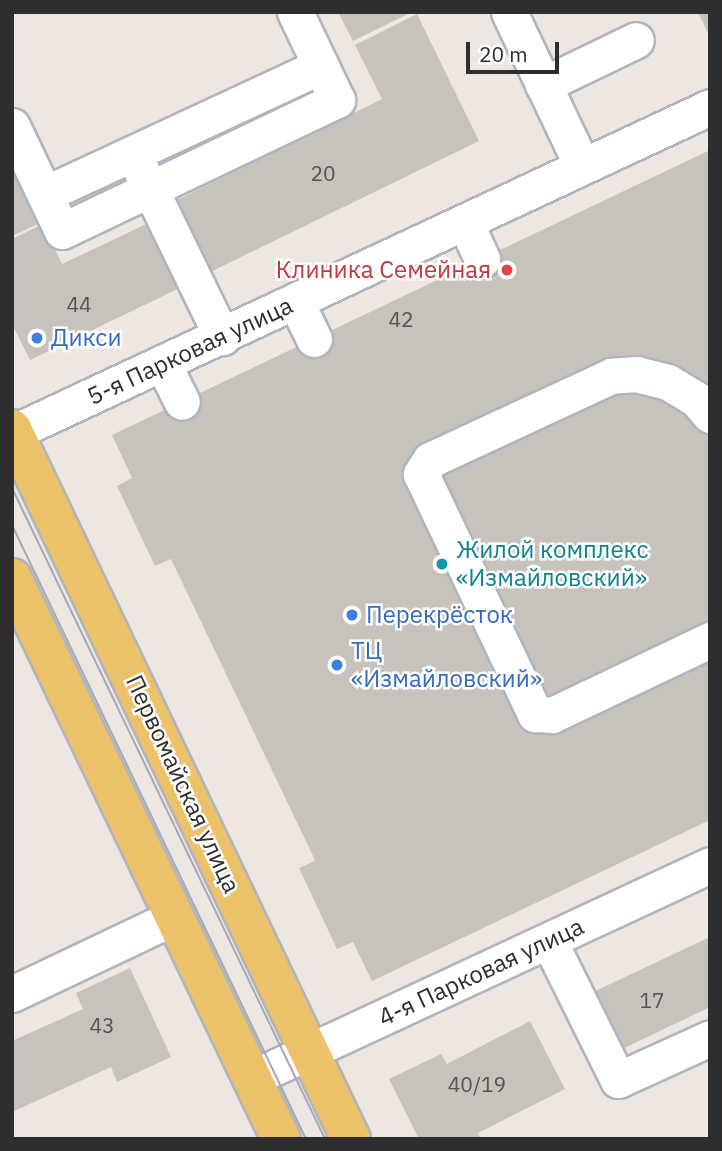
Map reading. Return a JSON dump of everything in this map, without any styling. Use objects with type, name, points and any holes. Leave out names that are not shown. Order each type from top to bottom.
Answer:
[{"type":"main road","name":"Первомайская улица","points":[[13,432],[351,1139]]},
{"type":"main road","points":[[12,578],[253,1078],[271,1135]]},
{"type":"street","points":[[12,126],[62,231],[337,100],[295,12]]},
{"type":"street","points":[[509,12],[582,166]]},
{"type":"street","points":[[543,85],[636,40]]},
{"type":"street","points":[[45,194],[321,66]]},
{"type":"street","name":"5-я Парковая улица","points":[[13,432],[222,337],[710,107]]},
{"type":"street","points":[[133,153],[222,337]]},
{"type":"street","points":[[465,222],[482,259]]},
{"type":"street","points":[[296,302],[314,339]]},
{"type":"street","points":[[163,364],[182,402]]},
{"type":"street","points":[[710,415],[696,399],[668,382],[642,375],[616,375],[430,460],[421,474],[535,714],[552,715],[710,640]]},
{"type":"street","name":"4-я Парковая улица","points":[[253,1078],[710,865]]},
{"type":"street","points":[[12,995],[174,917]]},
{"type":"street","points":[[549,941],[618,1080],[710,1038]]},
{"type":"building","points":[[338,12],[412,12],[353,41]]},
{"type":"building","points":[[698,12],[710,12],[710,38]]},
{"type":"building","points":[[417,14],[479,141],[202,276],[167,205],[382,99],[355,45]]},
{"type":"building","name":"Жилой комплекс «Измайловский»","points":[[710,150],[710,820],[372,981],[353,942],[337,949],[299,868],[315,861],[313,856],[171,559],[155,566],[117,486],[132,478],[112,435]]},
{"type":"building","points":[[12,160],[42,222],[12,236]]},
{"type":"building","points":[[155,220],[186,285],[30,360],[12,324],[12,239],[43,224],[62,264]]},
{"type":"building","points":[[710,937],[710,1007],[618,1051],[591,993]]},
{"type":"building","points":[[130,968],[171,1057],[117,1082],[111,1067],[12,1112],[12,1041],[83,1009],[76,993]]},
{"type":"building","points":[[530,1021],[565,1089],[478,1133],[481,1139],[419,1139],[389,1079],[441,1054],[447,1064]]},
{"type":"tunnel","points":[[482,259],[710,735]]},
{"type":"tram line","points":[[12,488],[325,1139]]},
{"type":"tram line","points":[[12,525],[306,1139]]},
{"type":"place","name":"Клиника Семейная","points":[[507,270]]},
{"type":"place","name":"Дикси","points":[[37,338]]},
{"type":"place","name":"Жилой комплекс «Измайловский»","points":[[442,564]]},
{"type":"place","name":"Перекрёсток","points":[[352,615]]},
{"type":"place","name":"ТЦ «Измайловский»","points":[[337,665]]}]
